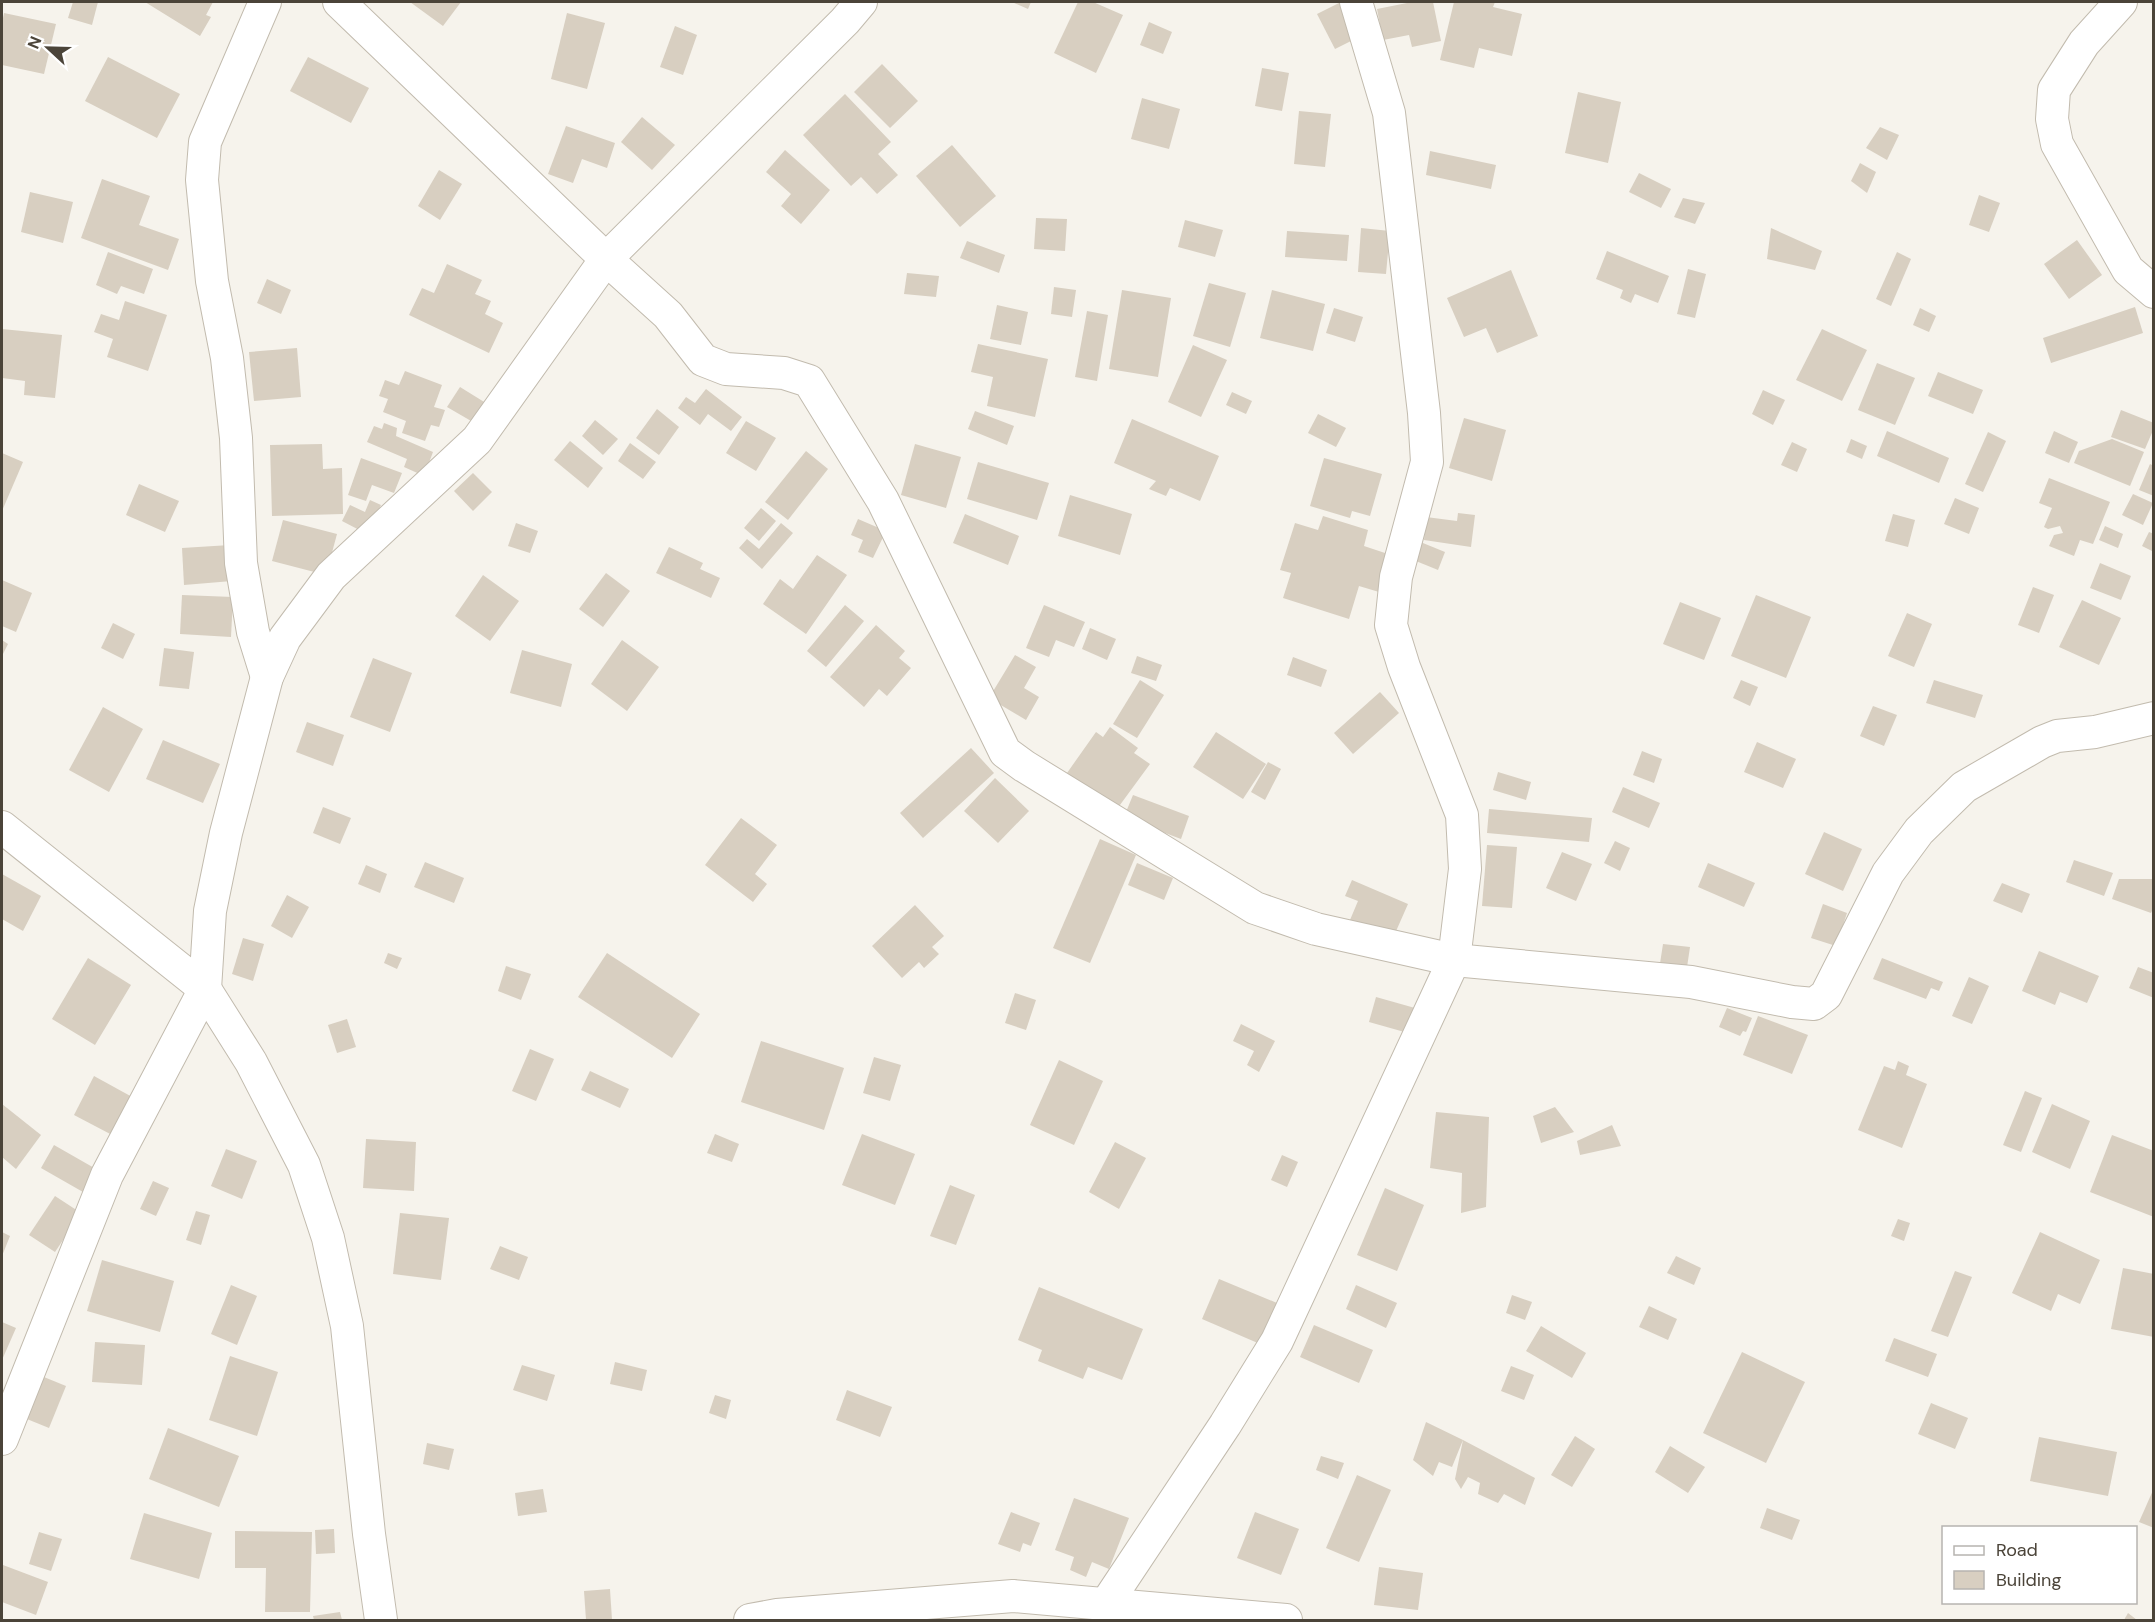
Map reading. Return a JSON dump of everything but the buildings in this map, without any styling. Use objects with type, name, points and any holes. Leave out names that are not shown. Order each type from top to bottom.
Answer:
[{"type":"street","points":[[265,2],[205,142],[202,180],[212,281],[227,358],[236,438],[241,563],[253,632],[267,677]]},
{"type":"street","points":[[339,2],[606,259],[668,315],[703,360],[726,369],[784,373],[809,381],[883,501],[1005,753],[1255,908],[1316,929],[1454,960],[1691,982],[1792,1002],[1814,1004],[1826,995],[1888,873],[1919,831],[1964,787],[2042,742],[2057,736],[2095,732],[2154,718]]},
{"type":"street","points":[[2,1439],[107,1175],[205,989],[212,900],[226,833],[267,677],[285,638],[331,576],[477,440],[606,259],[845,21],[861,2]]},
{"type":"street","points":[[1106,1604],[1225,1425],[1276,1341],[1454,960],[1465,869],[1461,815],[1404,667],[1391,625],[1396,577],[1427,462],[1389,113],[1356,2]]},
{"type":"street","points":[[2121,2],[2084,43],[2054,90],[2052,119],[2057,144],[2128,270],[2154,292]]},
{"type":"street","points":[[2,827],[205,989],[251,1062],[304,1165],[328,1238],[347,1326],[369,1534],[381,1620]]},
{"type":"street","points":[[750,1620],[1013,1596],[1286,1620]]}]
